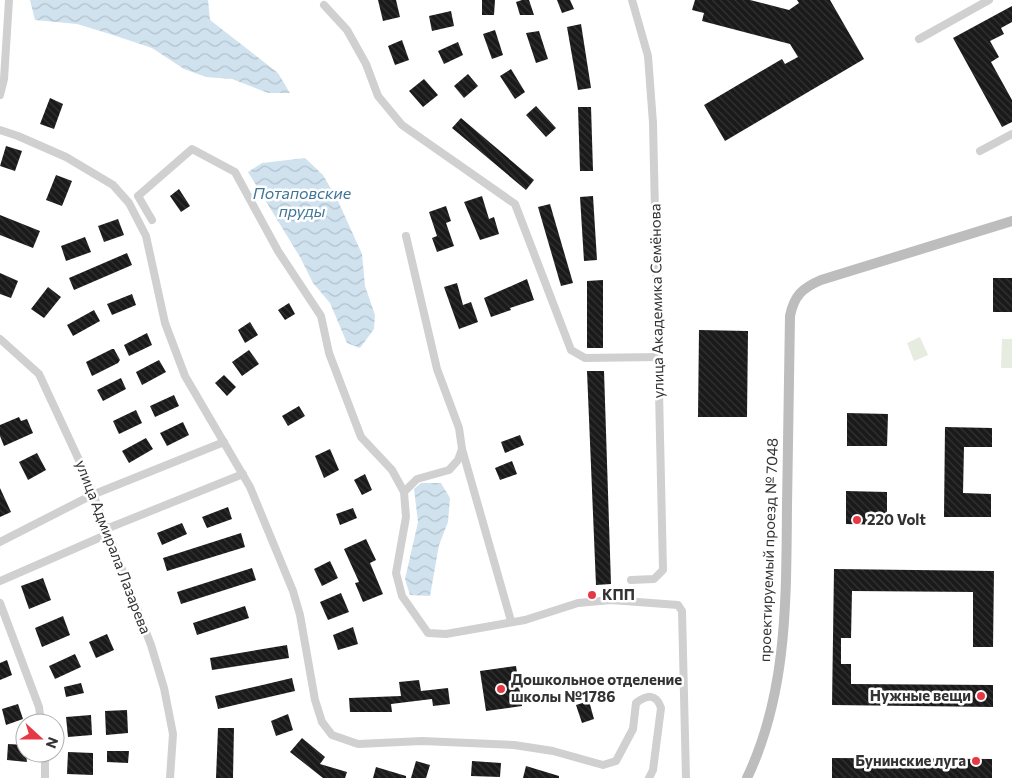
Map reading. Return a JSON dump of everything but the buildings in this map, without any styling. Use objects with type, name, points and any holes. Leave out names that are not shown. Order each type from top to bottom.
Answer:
[{"type":"main road","name":"проектируемый проезд № 7048","points":[[747,778],[770,719],[780,664],[786,582],[790,316],[793,302],[800,292],[821,280],[1012,221]]},
{"type":"street","points":[[0,95],[4,79],[9,0]]},
{"type":"street","name":"улица Академика Семёнова","points":[[631,580],[654,579],[663,570],[653,124],[648,56],[632,0]]},
{"type":"street","points":[[919,39],[989,0]]},
{"type":"street","points":[[324,5],[347,30],[366,64],[378,96],[402,125],[515,204],[571,350],[585,358],[658,357]]},
{"type":"street","points":[[0,130],[66,157],[112,185],[129,203],[146,236],[164,324],[184,376],[243,474],[293,591],[300,615],[316,700],[322,722],[332,735],[358,744],[422,741],[514,745],[552,751],[603,765],[616,761],[633,729],[636,703],[645,696],[654,696],[659,700],[661,708],[653,770],[649,778]]},
{"type":"street","points":[[980,151],[1012,134]]},
{"type":"street","points":[[152,220],[138,196],[192,150],[235,172],[278,251],[321,316],[329,353],[360,437],[392,470],[404,492],[406,517],[396,573],[402,596],[428,633],[446,634],[525,620],[578,603],[611,600],[675,604],[680,607],[682,611],[686,778]]},
{"type":"street","points":[[406,236],[437,369],[458,428],[462,449],[511,621]]},
{"type":"street","name":"улица Адмирала Лазарева","points":[[0,339],[39,374],[85,474],[151,645],[164,688],[172,734],[170,778]]},
{"type":"street","points":[[0,542],[92,495],[224,442]]},
{"type":"street","points":[[404,492],[417,479],[449,470],[458,460],[462,449]]},
{"type":"street","points":[[0,581],[107,532],[243,474]]},
{"type":"street","points":[[0,603],[40,707],[40,713]]},
{"type":"street","points":[[45,763],[45,778]]},
{"type":"shaded area","points":[[920,337],[928,355],[914,361],[907,343]]},
{"type":"shaded area","points":[[1002,339],[1012,339],[1012,368],[1001,368]]},
{"type":"water","points":[[30,0],[208,0],[210,20],[278,73],[290,93],[268,93],[232,79],[206,77],[184,69],[152,48],[110,34],[77,24],[35,20]]},
{"type":"water","name":"Потаповские пруды","points":[[305,158],[323,175],[338,201],[362,254],[365,286],[375,315],[374,329],[360,348],[347,343],[330,303],[313,283],[300,257],[248,172],[262,163]]},
{"type":"water","points":[[421,483],[441,483],[450,498],[448,522],[439,545],[430,596],[410,595],[405,579],[418,522],[414,489]]},
{"type":"place","name":"220 Volt","points":[[857,520]]},
{"type":"place","name":"КПП","points":[[592,595]]},
{"type":"place","name":"Дошкольное отделение школы №1786","points":[[501,689]]},
{"type":"place","name":"Нужные вещи","points":[[981,696]]},
{"type":"place","name":"Бунинские луга","points":[[976,761]]}]
